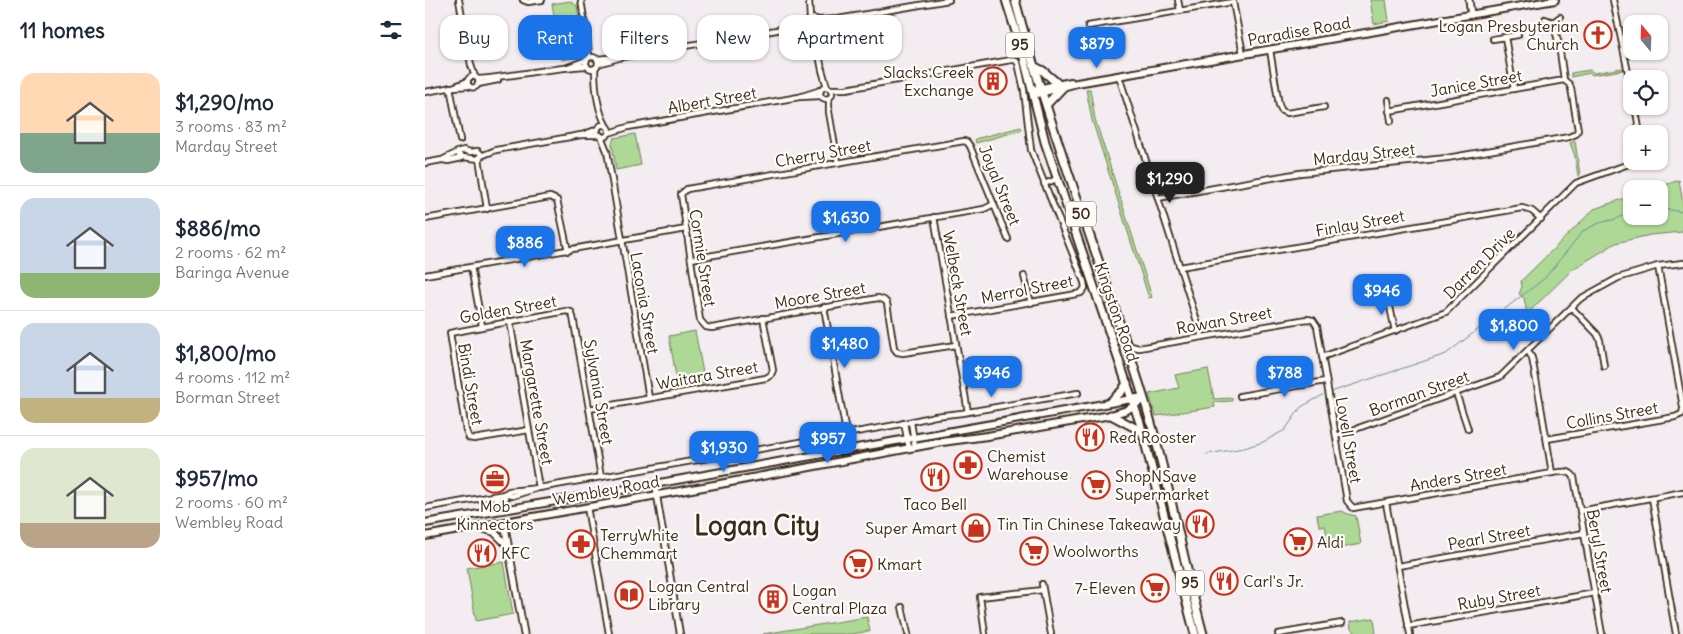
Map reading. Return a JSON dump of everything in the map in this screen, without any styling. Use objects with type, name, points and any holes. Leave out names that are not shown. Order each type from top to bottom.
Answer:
[{"type":"main road","name":"Kingston Road","points":[[1006,0],[1042,133],[1133,402],[1195,634]]},
{"type":"main road","name":"Kingston Road","points":[[1015,0],[1085,226],[1144,398],[1203,634]]},
{"type":"main road","name":"Paradise Road","points":[[1032,92],[1060,85],[1555,0]]},
{"type":"main road","points":[[1035,67],[1043,70],[1060,85],[1047,104]]},
{"type":"main road","points":[[1110,402],[1122,391],[1127,382]]},
{"type":"main road","name":"Wembley Road","points":[[425,523],[655,484],[1110,402],[1133,402],[1144,398]]},
{"type":"main road","name":"Wembley Road","points":[[425,536],[949,440],[987,436],[1111,415],[1123,412],[1133,402]]},
{"type":"main road","points":[[1111,415],[1130,424],[1141,432]]},
{"type":"main road","points":[[504,510],[504,522]]},
{"type":"street","points":[[459,0],[473,81]]},
{"type":"street","points":[[523,0],[529,2],[542,0]]},
{"type":"street","points":[[581,0],[601,116],[599,127],[604,135]]},
{"type":"street","points":[[861,15],[949,0]]},
{"type":"street","points":[[1178,0],[1180,10]]},
{"type":"street","points":[[1469,0],[1471,15]]},
{"type":"street","points":[[1613,0],[1627,70]]},
{"type":"street","points":[[810,2],[813,15]]},
{"type":"street","points":[[1088,26],[1233,2],[1243,54]]},
{"type":"street","points":[[1553,22],[1560,18]]},
{"type":"street","points":[[1545,19],[1553,22]]},
{"type":"street","points":[[1553,22],[1565,81]]},
{"type":"street","points":[[425,92],[473,81],[504,78],[779,30]]},
{"type":"street","points":[[1493,39],[1518,35]]},
{"type":"street","points":[[1505,37],[1514,89]]},
{"type":"street","points":[[1270,50],[1279,105],[1282,111],[1287,113],[1325,107]]},
{"type":"street","points":[[820,60],[838,163]]},
{"type":"street","name":"Albert Street","points":[[441,160],[447,161],[479,156],[496,150],[581,135],[604,135],[628,127],[799,97],[825,88],[846,89],[1015,60]]},
{"type":"street","name":"Merrol Street","points":[[951,316],[1078,294],[1085,288],[1030,147],[1023,82],[1015,60]]},
{"type":"street","points":[[1119,76],[1202,337]]},
{"type":"street","name":"Janice Street","points":[[1389,111],[1565,81]]},
{"type":"street","name":"Marday Street","points":[[1157,198],[1300,173],[1447,158],[1572,136],[1578,130],[1578,125],[1571,88],[1565,81]]},
{"type":"street","points":[[452,87],[460,140],[461,151],[459,156],[462,158]]},
{"type":"street","points":[[825,88],[827,97]]},
{"type":"street","name":"Albert Street","points":[[799,97],[827,97],[846,89]]},
{"type":"street","points":[[1388,100],[1391,121]]},
{"type":"street","points":[[601,116],[607,126],[604,135]]},
{"type":"street","name":"Albert Street","points":[[581,135],[599,127],[628,127]]},
{"type":"street","name":"Laconia Street","points":[[604,135],[649,398]]},
{"type":"street","name":"Cherry Street","points":[[683,192],[687,189],[961,141],[967,142]]},
{"type":"street","name":"Joyal Street","points":[[967,142],[1008,239]]},
{"type":"street","name":"Albert Street","points":[[425,163],[441,160],[461,151],[479,156]]},
{"type":"street","points":[[479,156],[487,208]]},
{"type":"street","name":"Darren Drive","points":[[1322,357],[1446,312],[1580,181],[1623,166]]},
{"type":"street","points":[[1045,184],[1057,180]]},
{"type":"street","name":"Cormie Street","points":[[683,192],[681,199],[700,320],[706,327]]},
{"type":"street","points":[[425,219],[550,197],[557,200],[568,251]]},
{"type":"street","points":[[691,259],[984,209],[994,204]]},
{"type":"street","name":"Finlay Street","points":[[1180,267],[1522,208],[1532,211],[1541,219]]},
{"type":"street","name":"Welbeck Street","points":[[934,217],[968,412]]},
{"type":"street","points":[[425,275],[686,229]]},
{"type":"street","name":"Borman Street","points":[[1336,436],[1500,377],[1580,299],[1618,278],[1658,266],[1683,263]]},
{"type":"street","points":[[1658,266],[1683,410]]},
{"type":"street","points":[[471,267],[482,326]]},
{"type":"street","points":[[1023,276],[1031,303]]},
{"type":"street","points":[[1388,297],[1395,331]]},
{"type":"street","name":"Moore Street","points":[[706,327],[713,328],[878,298],[887,303],[894,348],[897,352],[903,353],[957,345]]},
{"type":"street","points":[[824,307],[846,434]]},
{"type":"street","points":[[1572,308],[1597,334],[1605,366]]},
{"type":"street","name":"Golden Street","points":[[450,333],[566,311],[571,312]]},
{"type":"street","name":"Sylvania Street","points":[[571,312],[601,477]]},
{"type":"street","name":"Waitara Street","points":[[589,409],[766,378],[771,375],[773,370],[763,318]]},
{"type":"street","name":"Rowan Street","points":[[1130,354],[1139,348],[1307,319],[1313,320]]},
{"type":"street","name":"Lovell Street","points":[[1313,320],[1317,326],[1349,505]]},
{"type":"street","name":"Margarette Street","points":[[510,321],[539,488]]},
{"type":"street","name":"Bindi Street","points":[[450,333],[469,438],[474,440],[529,430]]},
{"type":"street","name":"Rowan Street","points":[[1127,345],[1139,348]]},
{"type":"street","points":[[1528,351],[1532,358],[1552,474]]},
{"type":"street","points":[[1240,396],[1326,382]]},
{"type":"street","name":"Wembley Road","points":[[425,508],[497,496],[511,491],[539,488],[846,434],[928,417],[1078,393]]},
{"type":"street","points":[[1456,393],[1468,429]]},
{"type":"street","name":"Collins Street","points":[[1547,440],[1675,417],[1683,410]]},
{"type":"street","points":[[910,438],[911,422]]},
{"type":"street","points":[[904,423],[912,447]]},
{"type":"street","name":"Anders Street","points":[[1349,505],[1353,508],[1358,508],[1568,471],[1572,473]]},
{"type":"street","name":"Beryl Street","points":[[1572,473],[1602,634]]},
{"type":"street","points":[[655,484],[680,634]]},
{"type":"street","points":[[1580,510],[1683,492]]},
{"type":"street","points":[[504,510],[505,494]]},
{"type":"street","points":[[497,496],[504,510]]},
{"type":"street","points":[[479,514],[492,507],[497,496]]},
{"type":"street","points":[[1652,498],[1676,634]]},
{"type":"street","points":[[1386,503],[1410,634]]},
{"type":"street","points":[[587,507],[609,634]]},
{"type":"street","points":[[504,522],[524,634]]},
{"type":"street","points":[[475,527],[487,529],[497,534],[509,551]]},
{"type":"street","name":"Pearl Street","points":[[1398,566],[1584,533]]},
{"type":"street","points":[[1042,584],[1051,634]]},
{"type":"street","points":[[985,634],[980,597],[1043,590]]},
{"type":"street","name":"Ruby Street","points":[[1408,626],[1595,593]]},
{"type":"street","points":[[902,607],[908,634]]},
{"type":"street","points":[[1278,634],[1342,623]]},
{"type":"green space","points":[[1370,0],[1386,0],[1389,21],[1374,24]]},
{"type":"green space","points":[[570,1],[577,6],[578,15],[554,15],[552,4]]},
{"type":"green space","points":[[1622,68],[1623,70],[1571,77],[1571,73],[1590,70],[1594,73]]},
{"type":"green space","points":[[1086,89],[1090,89],[1095,119],[1152,297],[1149,298],[1092,120]]},
{"type":"green space","points":[[1021,127],[1022,130],[976,143],[975,139]]},
{"type":"green space","points":[[635,134],[641,165],[616,170],[612,143],[614,138]]},
{"type":"green space","points":[[1575,141],[1580,175],[1578,176],[1575,156],[1570,143]]},
{"type":"green space","points":[[1679,180],[1683,204],[1683,232],[1650,235],[1616,243],[1573,269],[1527,314],[1524,298],[1519,294],[1522,287],[1521,281],[1594,209],[1623,199],[1623,225],[1668,225],[1668,184]]},
{"type":"green space","points":[[695,331],[705,383],[678,388],[669,336]]},
{"type":"green space","points":[[1208,369],[1214,399],[1232,398],[1232,401],[1214,402],[1215,407],[1156,416],[1149,394],[1179,388],[1175,375]]},
{"type":"green space","points":[[1342,511],[1356,516],[1361,544],[1330,550],[1325,526],[1319,526],[1317,515]]},
{"type":"green space","points":[[504,562],[513,614],[476,621],[467,568]]},
{"type":"green space","points":[[867,617],[870,631],[852,634],[763,634]]},
{"type":"green space","points":[[1374,618],[1376,634],[1357,634],[1351,629],[1350,622]]},
{"type":"waterway","points":[[1668,210],[1683,212]]},
{"type":"waterway","points":[[1331,392],[1446,354],[1545,278],[1583,231],[1599,223],[1623,216]]},
{"type":"waterway","points":[[1207,454],[1244,448],[1263,442],[1285,430],[1301,407],[1323,395]]},
{"type":"place","name":"Logan Presbyterian Church","points":[[1598,35]]},
{"type":"place","name":"Slacks Creek Exchange","points":[[993,81]]},
{"type":"place","name":"Red Rooster","points":[[1090,437]]},
{"type":"place","name":"Chemist Warehouse","points":[[968,465]]},
{"type":"place","name":"Taco Bell","points":[[935,477]]},
{"type":"place","name":"Mob Kinnectors","points":[[495,479]]},
{"type":"place","name":"ShopNSave Supermarket","points":[[1096,485]]},
{"type":"place","name":"Tin Tin Chinese Takeaway","points":[[1200,524]]},
{"type":"place","name":"Super Amart","points":[[976,528]]},
{"type":"place","name":"Aldi","points":[[1298,542]]},
{"type":"place","name":"TerryWhite Chemmart","points":[[581,544]]},
{"type":"place","name":"Woolworths","points":[[1034,551]]},
{"type":"place","name":"KFC","points":[[482,553]]},
{"type":"place","name":"Kmart","points":[[858,564]]},
{"type":"place","name":"Carl's Jr.","points":[[1224,581]]},
{"type":"place","name":"7-Eleven","points":[[1155,588]]},
{"type":"place","name":"Logan Central Library","points":[[629,595]]},
{"type":"place","name":"Logan Central Plaza","points":[[773,599]]},
{"type":"district","name":"Logan City","points":[[757,526]]}]
